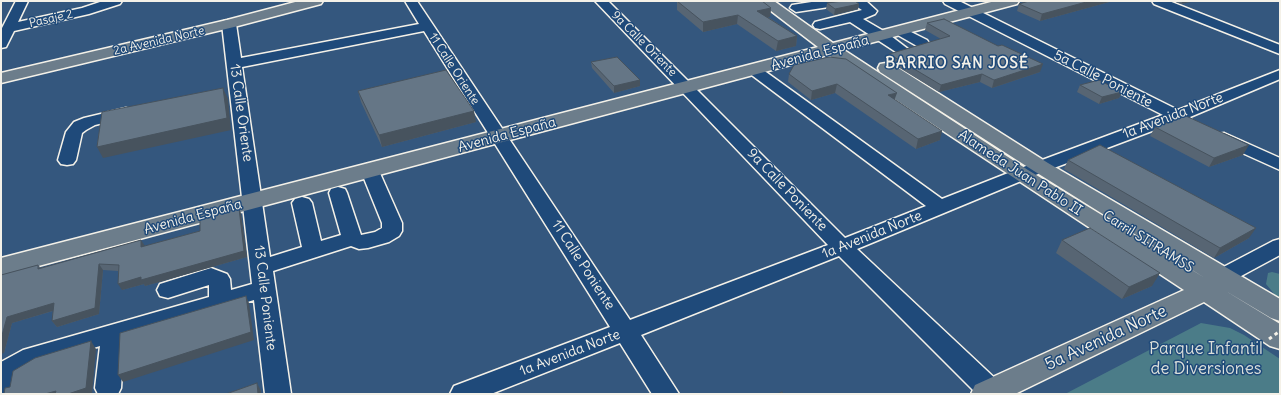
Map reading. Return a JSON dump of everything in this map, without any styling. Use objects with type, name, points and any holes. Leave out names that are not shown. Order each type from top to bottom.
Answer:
[{"type":"main road","name":"2a Avenida Norte","points":[[1,78],[229,24],[316,1]]},
{"type":"main road","name":"Alameda Juan Pablo II","points":[[765,1],[1214,284],[1276,333]]},
{"type":"main road","points":[[777,1],[841,48]]},
{"type":"main road","name":"Avenida España","points":[[1,267],[841,48],[1012,1]]},
{"type":"main road","name":"Alameda Juan Pablo II","points":[[792,4],[820,25],[841,48]]},
{"type":"main road","name":"Alameda Juan Pablo II","points":[[1214,284],[1280,311]]},
{"type":"main road","name":"5a Avenida Norte","points":[[988,393],[1214,284]]},
{"type":"street","points":[[1,44],[22,1]]},
{"type":"street","name":"Pasaje 2","points":[[9,28],[85,11],[116,1]]},
{"type":"street","name":"11 Calle Oriente","points":[[411,1],[498,137]]},
{"type":"street","name":"9a Calle Oriente","points":[[601,1],[688,88]]},
{"type":"street","points":[[792,4],[842,1]]},
{"type":"street","points":[[820,25],[852,18],[872,11],[859,2],[854,1]]},
{"type":"street","name":"5a Calle Poniente","points":[[949,1],[1177,116],[1280,165]]},
{"type":"street","points":[[1158,1],[1280,50]]},
{"type":"street","points":[[852,18],[901,48]]},
{"type":"street","name":"13 Calle Oriente","points":[[229,24],[253,201]]},
{"type":"street","points":[[234,64],[427,26]]},
{"type":"street","points":[[901,31],[922,43]]},
{"type":"street","points":[[754,70],[940,207]]},
{"type":"street","name":"1a Avenida Norte","points":[[463,394],[626,332],[842,247],[1031,170],[1177,116],[1280,74]]},
{"type":"street","name":"9a Calle Poniente","points":[[688,88],[842,247],[988,393]]},
{"type":"street","points":[[222,94],[237,91]]},
{"type":"street","points":[[67,160],[74,132],[80,126],[104,117],[143,110]]},
{"type":"street","name":"11 Calle Poniente","points":[[498,137],[666,394]]},
{"type":"street","points":[[2,394],[5,376],[9,370],[17,364],[32,358],[221,301],[313,251],[352,239],[360,242],[368,241],[382,237],[392,231],[392,223],[370,171]]},
{"type":"street","points":[[338,193],[352,239]]},
{"type":"street","name":"13 Calle Poniente","points":[[253,201],[278,394]]},
{"type":"street","points":[[302,203],[313,251]]},
{"type":"street","points":[[1214,284],[1280,246]]},
{"type":"street","points":[[168,290],[211,276],[216,277],[219,279],[221,301]]},
{"type":"street","points":[[108,388],[112,334]]},
{"type":"path","points":[[1276,333],[1280,331]]},
{"type":"green space","points":[[1272,272],[1280,274],[1280,301],[1266,284],[1268,273]]},
{"type":"green space","name":"Parque Infantil de Diversiones","points":[[1201,323],[1230,328],[1244,335],[1280,359],[1280,394],[1065,394]]},
{"type":"building","points":[[677,1],[762,1],[771,8],[757,11],[797,36],[778,41],[738,15],[703,22]]},
{"type":"building","points":[[855,1],[859,4],[835,9],[827,3]]},
{"type":"building","points":[[1029,1],[1090,1],[1042,14],[1019,4]]},
{"type":"building","points":[[944,19],[998,46],[1002,45],[1043,64],[994,80],[982,74],[941,85],[889,54],[950,36],[927,23]]},
{"type":"building","points":[[617,57],[640,80],[614,86],[591,62]]},
{"type":"building","points":[[829,57],[846,59],[897,93],[888,95],[942,131],[918,139],[837,84],[812,91],[789,74],[794,65]]},
{"type":"building","points":[[446,70],[474,111],[379,135],[358,91]]},
{"type":"building","points":[[1099,80],[1122,92],[1102,97],[1080,85]]},
{"type":"building","points":[[223,88],[227,118],[97,147],[102,112]]},
{"type":"building","points":[[1186,116],[1249,145],[1214,158],[1155,127]]},
{"type":"building","points":[[1100,145],[1256,228],[1220,248],[1068,160]]},
{"type":"building","points":[[239,208],[244,251],[141,280],[141,277],[118,284],[119,265],[99,264],[95,308],[52,321],[54,303],[7,317],[1,339],[1,275],[38,265],[38,269],[141,240],[141,247],[200,231],[200,218]]},
{"type":"building","points":[[1090,228],[1160,273],[1129,287],[1062,240]]},
{"type":"building","points":[[246,296],[251,332],[118,375],[120,333]]},
{"type":"building","points":[[91,341],[86,388],[68,394],[55,394],[56,391],[45,394],[4,394],[5,388],[10,387],[13,371],[35,358]]},
{"type":"building","points":[[257,383],[258,394],[226,394]]},
{"type":"district","name":"BARRIO SAN JOSÉ","points":[[957,64]]}]
